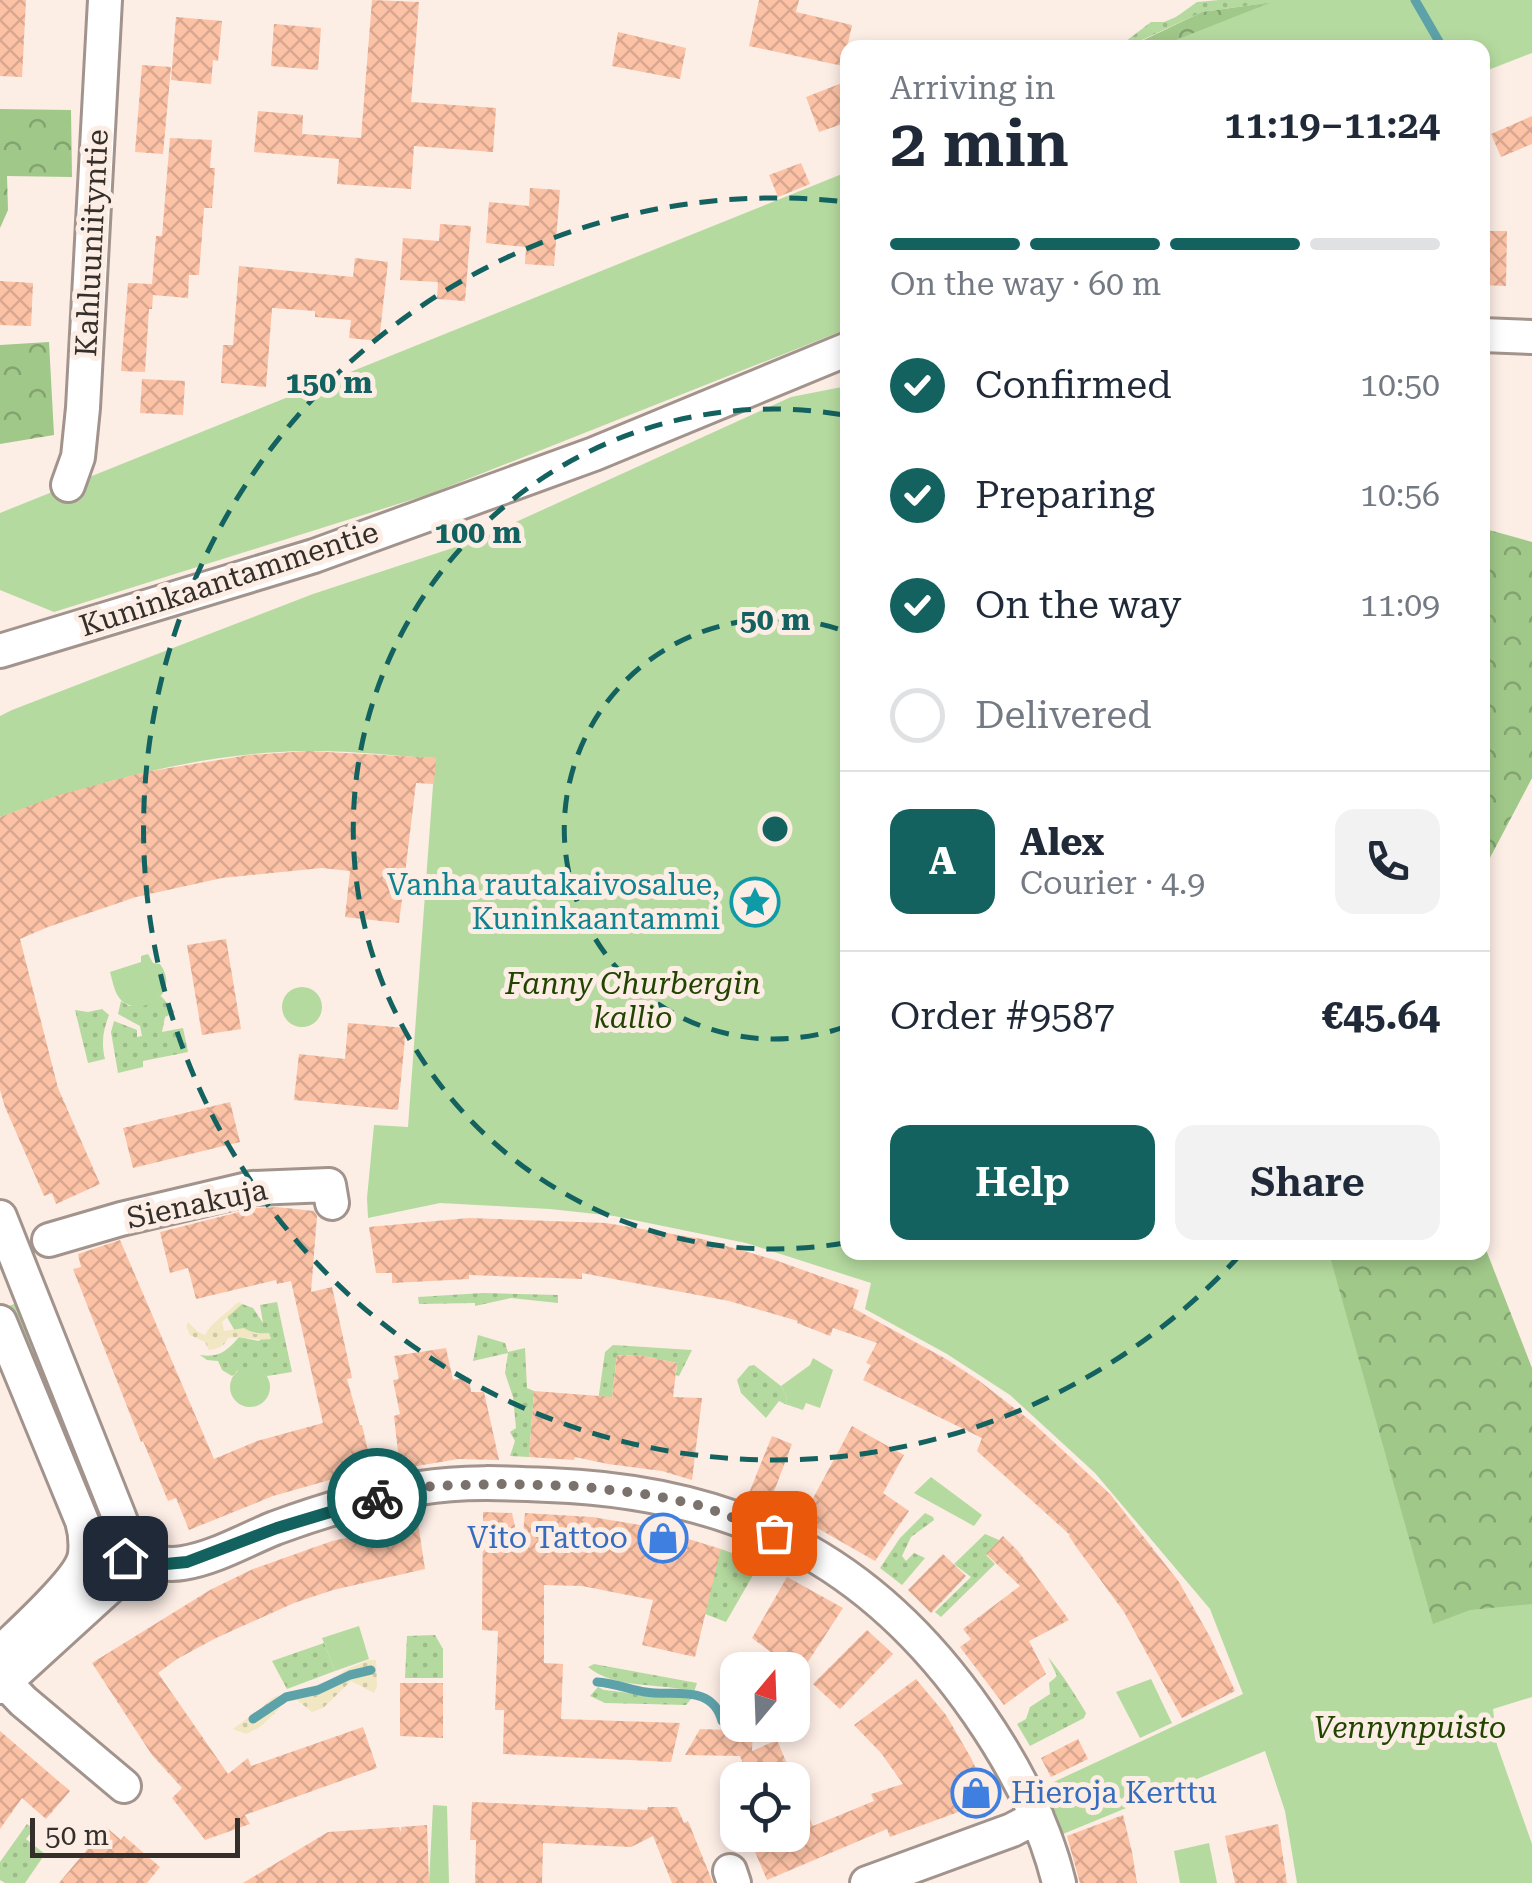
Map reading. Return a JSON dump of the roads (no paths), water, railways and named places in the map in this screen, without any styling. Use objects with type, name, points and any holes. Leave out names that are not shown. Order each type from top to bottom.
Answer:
[{"type":"street","name":"Kahluuniityntie","points":[[68,484],[78,457],[83,408],[104,0]]},
{"type":"street","points":[[1490,336],[1532,337]]},
{"type":"street","name":"Kuninkaantammentie","points":[[0,651],[314,556],[594,454],[840,352]]},
{"type":"street","name":"Sienakuja","points":[[49,1240],[252,1188],[329,1185],[332,1203]]},
{"type":"street","points":[[0,1217],[125,1532],[125,1558],[109,1589],[1,1675]]},
{"type":"street","points":[[0,1322],[82,1521],[85,1554],[80,1568],[1,1675]]},
{"type":"street","points":[[85,1554],[166,1564],[187,1562],[317,1515],[432,1486],[577,1486],[702,1506],[774,1533],[819,1558],[904,1624],[947,1671],[1010,1762],[1048,1844],[1059,1883]]},
{"type":"street","points":[[1,1675],[23,1701],[124,1786]]},
{"type":"street","points":[[868,1883],[1012,1830],[1037,1817]]},
{"type":"waterway","points":[[1415,0],[1438,40]]},
{"type":"waterway","points":[[253,1719],[286,1697],[318,1690],[371,1670]]},
{"type":"waterway","points":[[597,1682],[645,1692],[701,1696],[710,1701],[720,1716]]},
{"type":"place","name":"Vanha rautakaivosalue, Kuninkaantammi","points":[[755,902]]},
{"type":"place","name":"Vito Tattoo","points":[[663,1538]]},
{"type":"place","name":"Hieroja Kerttu","points":[[976,1793]]},
{"type":"park label","name":"Fanny Churbergin kallio","points":[[633,1001]]},
{"type":"park label","name":"Vennynpuisto","points":[[1410,1728]]}]
